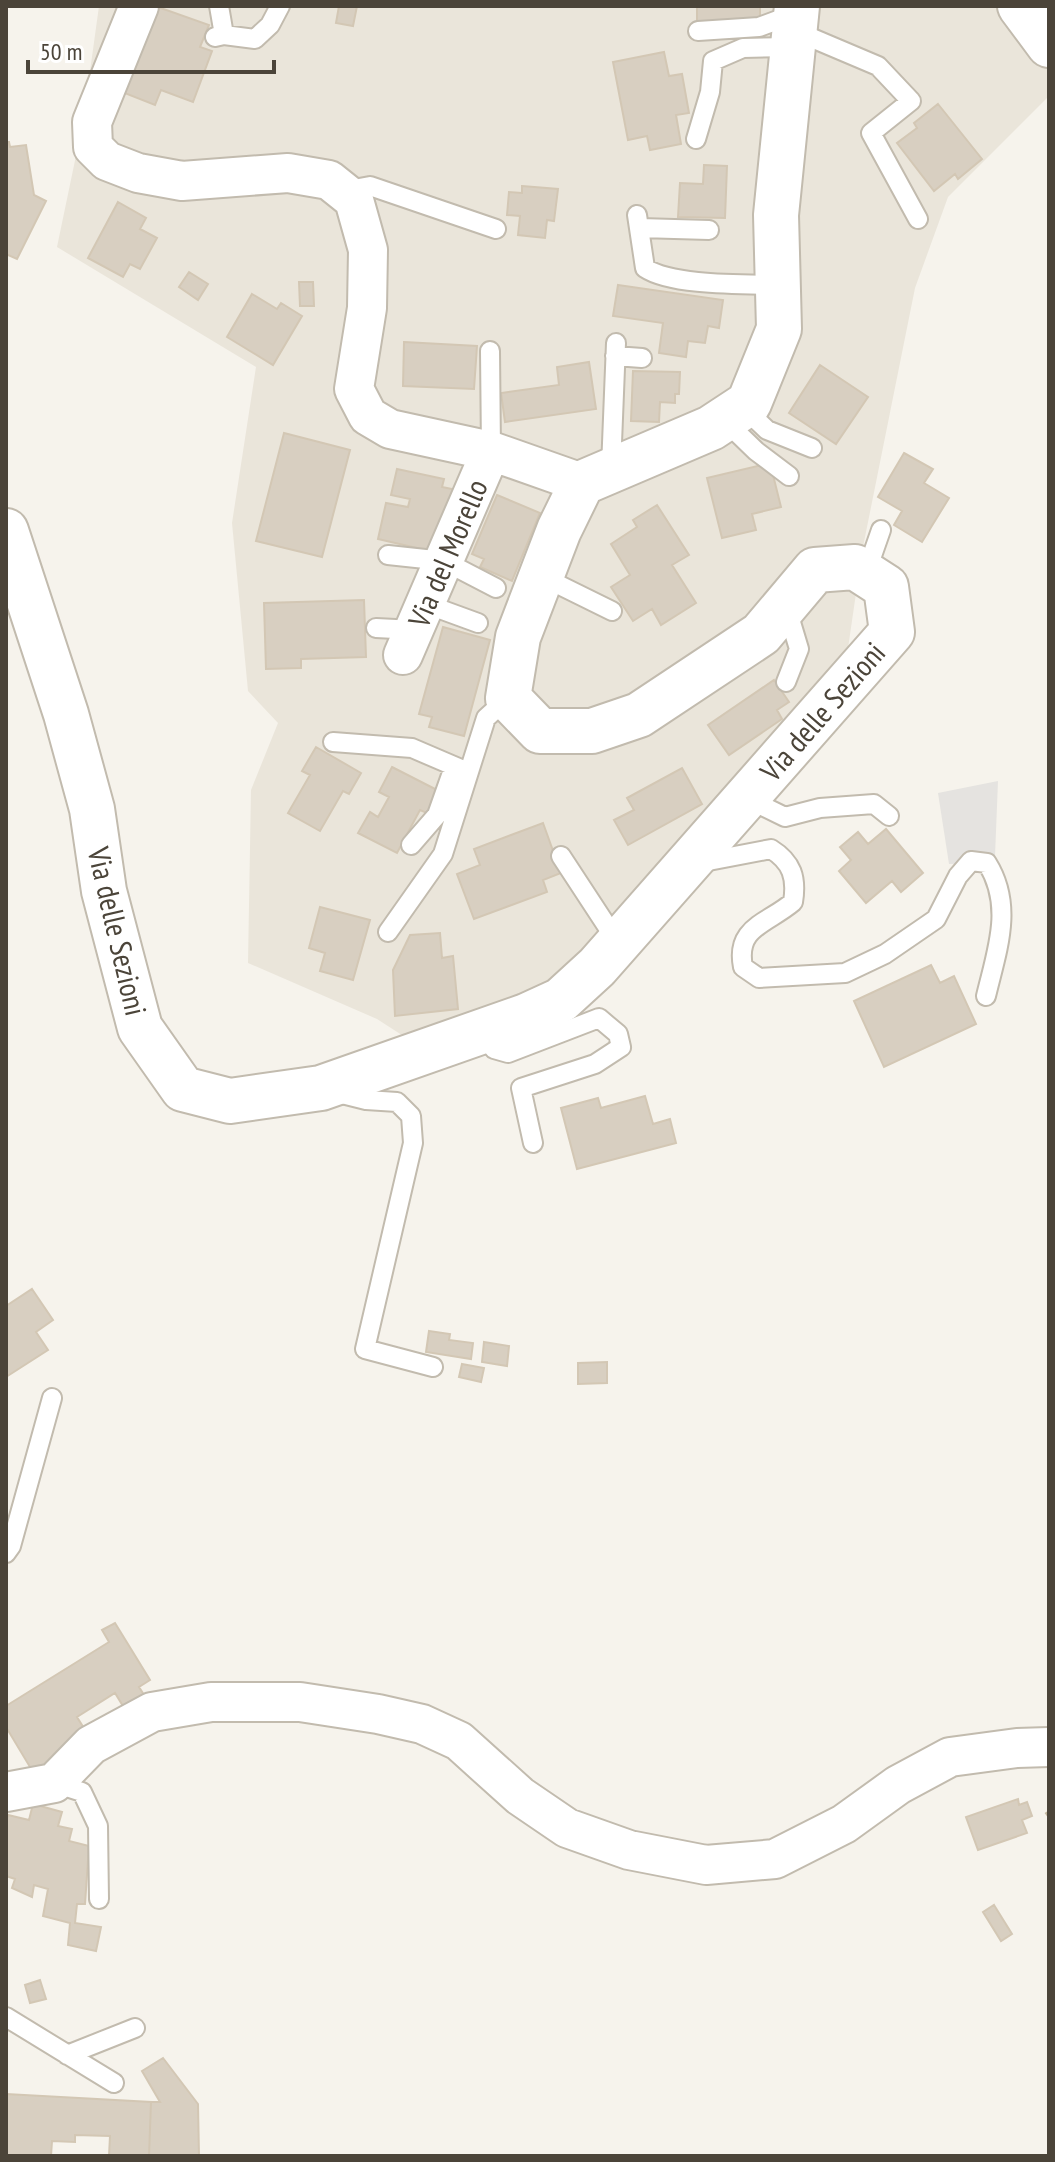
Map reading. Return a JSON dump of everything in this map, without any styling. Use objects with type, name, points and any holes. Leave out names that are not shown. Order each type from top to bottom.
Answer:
[{"type":"street","points":[[139,6],[92,122],[93,147],[107,161],[138,173],[182,181],[288,173],[329,180],[343,191]]},
{"type":"street","points":[[1020,6],[1049,45]]},
{"type":"street","points":[[795,25],[776,215],[779,329],[749,403],[711,428],[596,477],[559,530],[518,637],[508,698],[540,731],[592,731],[639,715],[761,634],[815,570],[855,567],[866,574]]},
{"type":"street","name":"Via del Morello","points":[[343,191],[354,200],[368,250],[367,308],[354,389],[368,416],[390,429],[596,477]]},
{"type":"street","name":"Via del Morello","points":[[415,630],[491,451]]},
{"type":"street","name":"Via delle Sezioni","points":[[6,531],[66,714],[92,809],[104,891],[140,1028],[183,1089],[230,1101],[321,1088],[561,1000],[618,943],[702,841],[746,798],[892,632],[886,587],[866,574]]},
{"type":"street","points":[[6,1792],[54,1783],[91,1745],[152,1712],[211,1702],[300,1702],[422,1724],[459,1741],[520,1796],[567,1828],[629,1850],[706,1865],[775,1859],[844,1824],[898,1785],[950,1757],[1049,1747]]},
{"type":"lane","points":[[219,6],[219,36],[255,39],[270,25],[280,6]]},
{"type":"lane","points":[[698,31],[759,27],[786,17],[795,25],[878,66],[911,101],[871,133],[918,219]]},
{"type":"lane","points":[[696,139],[710,92],[713,61],[795,25]]},
{"type":"lane","points":[[343,191],[370,186],[496,229]]},
{"type":"lane","points":[[709,230],[639,222],[645,268],[657,276],[778,285]]},
{"type":"lane","points":[[596,477],[616,350],[642,358]]},
{"type":"lane","points":[[490,351],[491,451]]},
{"type":"lane","points":[[734,414],[812,448]]},
{"type":"lane","points":[[734,414],[756,451],[789,476]]},
{"type":"lane","points":[[866,574],[881,530]]},
{"type":"lane","points":[[388,555],[444,561],[496,588]]},
{"type":"lane","points":[[541,576],[612,611]]},
{"type":"lane","points":[[786,606],[799,649],[786,682]]},
{"type":"lane","points":[[376,628],[415,630],[478,623]]},
{"type":"lane","points":[[411,845],[437,815],[486,718],[508,698]]},
{"type":"lane","points":[[333,742],[412,748],[461,770]]},
{"type":"lane","points":[[388,932],[443,854],[461,770]]},
{"type":"lane","points":[[746,798],[785,817],[820,808],[874,804],[889,816]]},
{"type":"lane","points":[[702,841],[771,849],[786,858],[797,884],[793,902],[747,932],[740,950],[743,967],[759,978],[845,973],[885,954],[936,919],[958,876],[971,861],[987,863],[999,882],[1002,931],[986,996]]},
{"type":"lane","points":[[561,856],[618,943]]},
{"type":"lane","points":[[483,1031],[494,1049],[508,1053],[599,1018],[618,1034],[621,1047],[595,1064],[521,1088],[533,1143]]},
{"type":"lane","points":[[321,1088],[366,1100],[397,1102],[411,1116],[413,1143],[365,1349],[433,1367]]},
{"type":"lane","points":[[6,1553],[11,1546],[52,1398]]},
{"type":"lane","points":[[54,1783],[82,1792],[98,1826],[99,1899]]},
{"type":"lane","points":[[6,2017],[114,2083]]},
{"type":"lane","points":[[67,2055],[135,2028]]},
{"type":"shaded area","points":[[99,6],[1049,6],[1049,96],[948,197],[915,288],[862,552],[846,662],[580,964],[498,1011],[408,1039],[377,1019],[248,963],[251,790],[278,723],[248,691],[232,523],[256,367],[57,247],[83,122]]},
{"type":"shaded area","points":[[998,781],[995,856],[987,863],[949,864],[938,793]]},
{"type":"building","points":[[155,6],[209,25],[200,47],[212,51],[193,102],[161,90],[155,105],[122,92]]},
{"type":"building","points":[[339,6],[357,6],[353,26],[336,23]]},
{"type":"building","points":[[697,6],[760,6],[760,22],[697,22]]},
{"type":"building","points":[[664,52],[669,76],[682,74],[689,113],[676,115],[681,144],[650,150],[647,136],[628,140],[613,62]]},
{"type":"building","points":[[938,104],[982,159],[958,179],[955,174],[934,191],[897,143],[917,128],[914,123]]},
{"type":"building","points":[[6,142],[10,147],[26,145],[34,195],[46,201],[17,259],[6,254]]},
{"type":"building","points":[[704,165],[727,166],[725,218],[678,217],[680,183],[703,184]]},
{"type":"building","points":[[522,186],[558,189],[554,221],[547,220],[545,238],[518,235],[520,216],[507,215],[509,192],[522,193]]},
{"type":"building","points":[[118,202],[146,218],[140,229],[157,238],[140,269],[130,264],[123,277],[88,258]]},
{"type":"building","points":[[189,272],[208,284],[198,300],[179,287]]},
{"type":"building","points":[[299,282],[313,282],[314,306],[300,306]]},
{"type":"building","points":[[618,285],[723,300],[719,328],[708,326],[705,343],[688,341],[686,357],[659,353],[663,323],[613,316]]},
{"type":"building","points":[[252,294],[277,309],[281,303],[302,316],[273,365],[227,337]]},
{"type":"building","points":[[404,342],[477,346],[474,389],[403,386]]},
{"type":"building","points":[[589,362],[596,409],[505,422],[501,393],[559,385],[557,367]]},
{"type":"building","points":[[820,365],[868,397],[836,444],[789,413]]},
{"type":"building","points":[[633,371],[680,372],[679,394],[675,394],[675,403],[660,402],[659,422],[631,421]]},
{"type":"building","points":[[284,433],[350,450],[322,557],[256,541]]},
{"type":"building","points":[[904,453],[933,469],[924,483],[949,498],[922,542],[894,525],[902,511],[878,497]]},
{"type":"building","points":[[770,463],[781,507],[752,514],[756,530],[722,538],[707,478]]},
{"type":"building","points":[[397,469],[444,479],[442,487],[457,490],[451,515],[444,513],[434,552],[378,539],[386,503],[408,507],[410,499],[391,495]]},
{"type":"building","points":[[497,495],[540,513],[512,581],[480,567],[484,559],[472,554]]},
{"type":"building","points":[[657,505],[689,555],[672,565],[696,603],[661,625],[652,609],[633,621],[611,587],[630,575],[611,544],[637,527],[633,520]]},
{"type":"building","points":[[364,600],[366,657],[301,659],[301,668],[266,669],[264,603]]},
{"type":"building","points":[[443,627],[490,640],[464,736],[429,727],[432,717],[419,714]]},
{"type":"building","points":[[774,680],[789,702],[777,710],[782,719],[729,755],[708,725]]},
{"type":"building","points":[[316,747],[361,773],[349,794],[343,791],[320,831],[288,813],[310,775],[302,771]]},
{"type":"building","points":[[392,767],[439,791],[427,813],[420,810],[397,853],[358,833],[370,812],[378,817],[389,797],[379,792]]},
{"type":"building","points":[[682,768],[702,804],[628,845],[614,820],[634,810],[627,798]]},
{"type":"building","points":[[543,823],[561,873],[543,880],[547,892],[474,919],[457,874],[480,865],[474,849]]},
{"type":"building","points":[[886,829],[923,873],[901,892],[892,881],[866,903],[839,871],[851,860],[840,847],[858,832],[868,844]]},
{"type":"building","points":[[320,907],[370,920],[353,980],[320,971],[325,953],[309,948]]},
{"type":"building","points":[[440,933],[442,958],[453,956],[458,1009],[395,1016],[393,970],[410,935]]},
{"type":"building","points":[[931,965],[940,983],[954,976],[976,1024],[884,1067],[854,1001]]},
{"type":"building","points":[[645,1096],[653,1124],[670,1119],[676,1143],[577,1169],[561,1108],[598,1098],[601,1108]]},
{"type":"building","points":[[32,1289],[53,1320],[36,1332],[48,1350],[6,1377],[6,1306]]},
{"type":"building","points":[[429,1331],[450,1334],[449,1340],[473,1343],[471,1359],[426,1352]]},
{"type":"building","points":[[484,1342],[509,1346],[507,1366],[482,1362]]},
{"type":"building","points":[[607,1362],[607,1383],[578,1384],[578,1363]]},
{"type":"building","points":[[462,1364],[484,1368],[481,1382],[459,1377]]},
{"type":"building","points":[[115,1623],[150,1680],[139,1687],[146,1698],[126,1711],[115,1693],[77,1717],[90,1738],[33,1772],[6,1727],[6,1706],[109,1642],[102,1630]]},
{"type":"building","points":[[1018,1799],[1019,1805],[1027,1802],[1032,1816],[1022,1820],[1027,1833],[978,1850],[966,1817]]},
{"type":"building","points":[[33,1804],[62,1812],[58,1826],[72,1829],[69,1841],[89,1846],[85,1904],[77,1904],[75,1923],[101,1927],[96,1951],[68,1945],[70,1923],[43,1916],[48,1889],[34,1885],[32,1897],[12,1888],[15,1879],[6,1876],[8,1815],[29,1820]]},
{"type":"building","points":[[994,1905],[1012,1934],[1001,1941],[983,1912]]},
{"type":"building","points":[[40,1980],[46,1999],[30,2003],[25,1985]]},
{"type":"building","points":[[163,2058],[198,2104],[199,2156],[149,2156],[151,2102],[160,2102],[142,2071]]},
{"type":"building","points":[[6,2094],[151,2102],[149,2156],[109,2156],[110,2136],[75,2135],[75,2142],[52,2141],[51,2156],[6,2156]]}]
